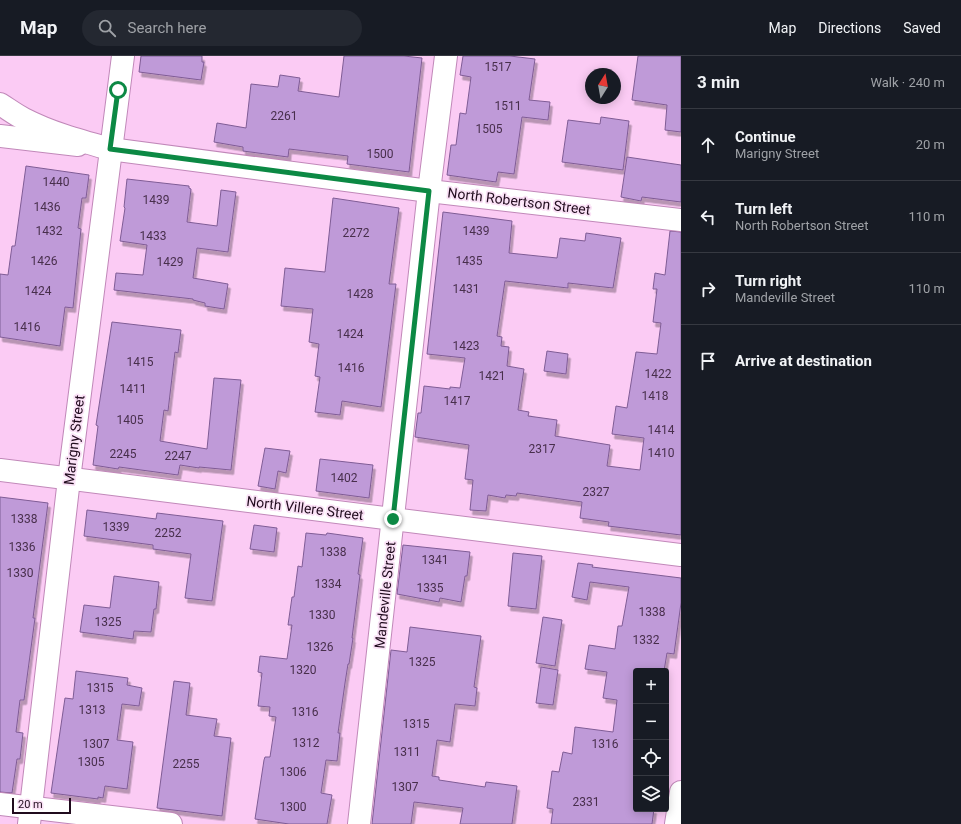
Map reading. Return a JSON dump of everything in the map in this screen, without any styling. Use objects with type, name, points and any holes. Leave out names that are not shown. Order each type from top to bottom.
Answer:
[{"type":"street","name":"Marigny Street","points":[[30,816],[69,479],[123,56]]},
{"type":"street","name":"Mandeville Street","points":[[359,824],[429,191],[446,56]]},
{"type":"street","points":[[0,104],[23,119],[47,129],[77,141],[110,149]]},
{"type":"street","name":"North Robertson Street","points":[[0,136],[429,191],[681,220]]},
{"type":"street","name":"North Villere Street","points":[[0,470],[681,555]]},
{"type":"street","points":[[676,824],[681,792]]},
{"type":"street","points":[[0,804],[30,816],[171,824]]},
{"type":"building","points":[[141,56],[202,56],[202,62],[204,62],[201,80],[139,72]]},
{"type":"building","points":[[344,56],[404,56],[422,58],[409,172],[347,164],[348,156],[289,149],[288,157],[243,151],[243,147],[214,142],[217,123],[246,128],[251,84],[278,87],[280,75],[300,78],[298,91],[339,97]]},
{"type":"building","points":[[463,56],[510,56],[535,59],[529,100],[550,102],[548,120],[522,117],[514,174],[498,172],[496,182],[447,175],[451,145],[456,145],[460,113],[466,114],[471,77],[460,75]]},
{"type":"building","points":[[638,56],[681,56],[681,132],[665,130],[667,105],[632,100]]},
{"type":"building","points":[[601,117],[629,121],[623,170],[562,162],[568,120],[600,124]]},
{"type":"building","points":[[627,157],[681,165],[681,202],[642,197],[641,201],[621,197]]},
{"type":"building","points":[[26,166],[89,175],[86,198],[82,198],[78,228],[81,229],[73,308],[65,307],[60,346],[0,337],[0,274],[8,275],[12,246],[15,246]]},
{"type":"building","points":[[127,179],[189,186],[191,189],[187,222],[217,226],[221,190],[236,192],[228,252],[197,248],[193,278],[228,284],[224,309],[205,306],[205,303],[193,299],[114,290],[116,273],[143,275],[147,245],[120,241],[125,208]]},
{"type":"building","points":[[333,198],[399,208],[389,284],[396,284],[381,407],[342,401],[340,415],[315,412],[320,377],[315,376],[319,344],[309,342],[313,309],[281,306],[285,268],[325,272]]},
{"type":"building","points":[[443,212],[512,221],[509,253],[557,258],[560,238],[585,241],[586,233],[621,238],[613,288],[568,283],[568,288],[505,281],[497,336],[502,337],[501,346],[509,347],[507,366],[524,369],[518,410],[529,412],[528,416],[557,420],[555,436],[610,445],[607,466],[640,470],[644,438],[612,434],[616,406],[627,408],[636,352],[657,354],[661,323],[653,322],[657,289],[653,289],[655,273],[665,275],[670,231],[681,232],[681,535],[608,526],[609,522],[580,518],[582,502],[517,493],[516,496],[506,495],[505,498],[488,495],[486,511],[470,510],[473,480],[465,479],[469,445],[415,437],[418,413],[421,413],[424,386],[450,389],[450,387],[460,388],[465,358],[427,354]]},
{"type":"building","points":[[112,322],[181,330],[178,353],[175,352],[168,411],[164,410],[160,441],[207,449],[214,378],[241,380],[231,470],[180,465],[178,475],[93,465],[98,426],[96,425]]},
{"type":"building","points":[[547,351],[568,354],[566,374],[544,371]]},
{"type":"building","points":[[265,448],[290,451],[286,473],[278,471],[275,489],[258,486]]},
{"type":"building","points":[[320,459],[373,465],[369,498],[316,491]]},
{"type":"building","points":[[0,497],[48,503],[24,700],[20,700],[16,732],[23,733],[20,759],[17,759],[12,793],[0,792]]},
{"type":"building","points":[[87,510],[156,519],[157,513],[223,521],[212,601],[185,598],[191,554],[153,549],[153,545],[84,536]]},
{"type":"building","points":[[254,525],[277,528],[274,552],[250,549]]},
{"type":"building","points":[[306,533],[326,535],[327,533],[363,538],[358,574],[360,575],[353,638],[338,733],[340,733],[337,761],[326,760],[321,793],[332,795],[327,824],[289,824],[255,819],[264,760],[265,757],[270,757],[276,717],[269,716],[270,707],[258,706],[262,673],[258,672],[260,656],[287,659],[292,625],[288,625],[292,597],[294,597],[298,566],[302,567]]},
{"type":"building","points":[[403,545],[470,552],[467,576],[465,576],[461,602],[440,598],[439,602],[397,594]]},
{"type":"building","points":[[513,553],[542,556],[536,609],[508,606]]},
{"type":"building","points":[[578,563],[593,565],[592,567],[681,578],[681,603],[674,654],[667,653],[664,668],[633,668],[633,812],[654,812],[652,824],[551,824],[553,809],[547,808],[552,771],[559,772],[563,752],[572,754],[575,727],[613,732],[617,700],[603,698],[607,672],[585,669],[589,645],[615,649],[618,626],[622,626],[629,587],[590,582],[587,600],[572,597]]},
{"type":"building","points":[[114,576],[159,582],[156,609],[154,609],[151,632],[134,631],[133,639],[80,632],[84,605],[110,608]]},
{"type":"building","points":[[543,617],[562,620],[555,666],[536,663]]},
{"type":"building","points":[[410,627],[481,636],[474,687],[477,688],[475,706],[455,704],[450,742],[437,740],[432,776],[439,777],[439,780],[485,787],[486,782],[517,786],[512,824],[460,824],[463,808],[414,802],[411,824],[372,824],[391,650],[407,652]]},
{"type":"building","points":[[541,667],[558,670],[553,705],[536,703]]},
{"type":"building","points":[[76,671],[128,678],[127,685],[142,688],[139,706],[122,704],[117,740],[133,742],[127,789],[105,786],[103,798],[98,797],[98,799],[51,793],[65,698],[73,699]]},
{"type":"building","points":[[174,681],[190,683],[186,715],[217,719],[214,736],[231,738],[222,816],[157,808]]},
{"type":"route","points":[[118,90],[110,149],[429,191],[393,519]]}]
